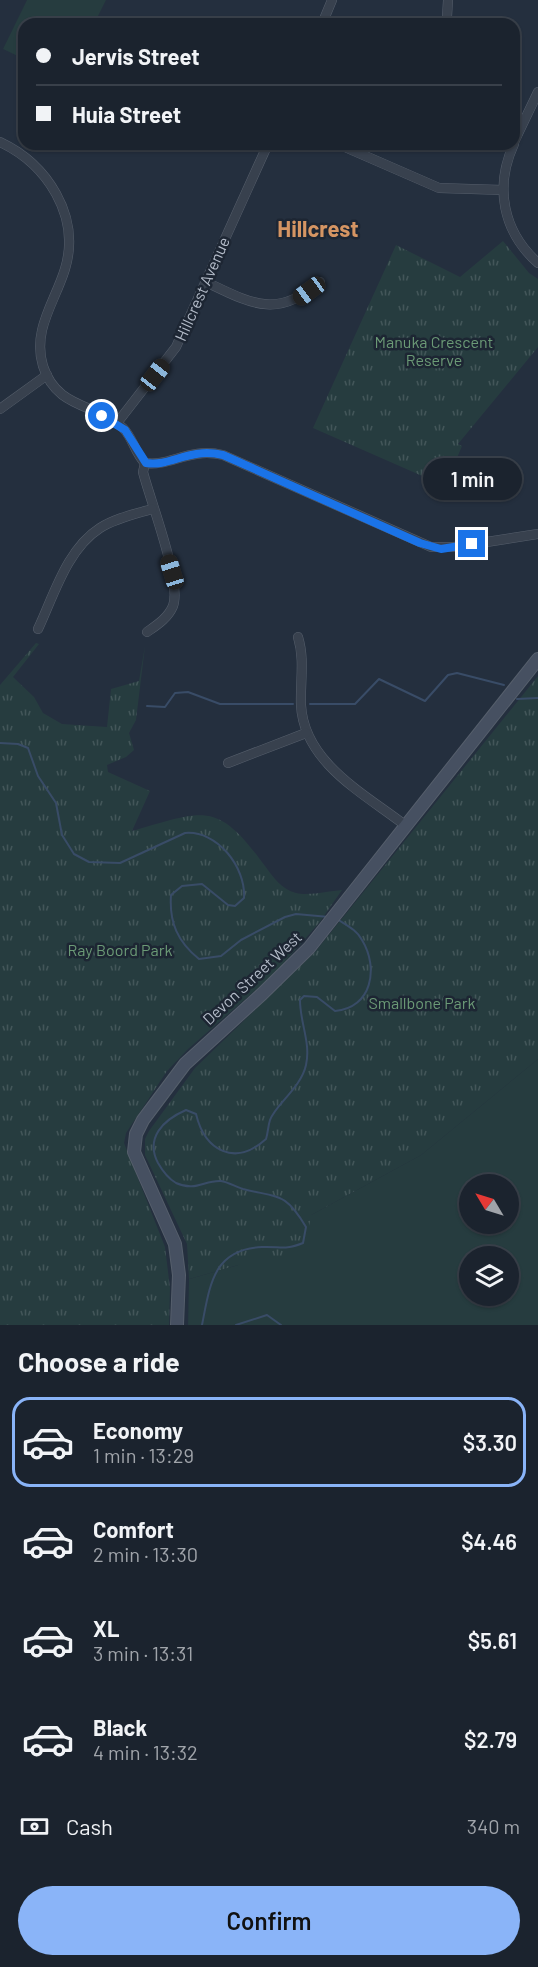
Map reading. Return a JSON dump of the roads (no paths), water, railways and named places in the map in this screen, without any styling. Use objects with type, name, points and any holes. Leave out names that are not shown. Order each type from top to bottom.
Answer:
[{"type":"main road","name":"Devon Street West","points":[[177,1325],[179,1275],[177,1255],[170,1231],[136,1159],[136,1134],[154,1104],[185,1064],[280,978],[322,933],[538,659]]},
{"type":"street","points":[[324,18],[332,0]]},
{"type":"street","points":[[447,16],[448,0]]},
{"type":"street","points":[[520,135],[532,118],[538,92]]},
{"type":"street","points":[[0,142],[27,158],[50,182],[67,227],[65,269],[42,324],[40,346],[47,375],[70,402],[117,423],[129,435],[137,453],[146,463],[154,464],[202,452],[223,455],[420,543],[441,549],[538,534]]},
{"type":"street","name":"Hillcrest Avenue","points":[[117,423],[176,347],[265,150]]},
{"type":"street","points":[[352,150],[439,188],[502,190]]},
{"type":"street","points":[[511,150],[506,165],[502,190],[510,227],[525,250],[538,264]]},
{"type":"street","points":[[206,282],[251,302],[275,306],[299,298],[320,282]]},
{"type":"street","points":[[0,409],[47,375]]},
{"type":"street","points":[[146,463],[143,471],[152,509],[172,572],[175,597],[168,615],[147,632]]},
{"type":"street","points":[[38,629],[70,560],[88,536],[113,521],[152,509]]},
{"type":"street","points":[[298,637],[303,653],[301,706],[306,733],[321,758],[406,825]]},
{"type":"street","points":[[228,763],[306,733]]},
{"type":"waterway","points":[[310,704],[355,704],[379,679],[425,701],[448,675],[457,673],[504,685]]},
{"type":"waterway","points":[[147,706],[165,707],[175,693],[188,692],[220,704],[293,704]]},
{"type":"waterway","points":[[517,699],[538,698]]},
{"type":"waterway","points":[[0,743],[18,744],[28,748],[38,776],[56,803],[62,835],[74,854],[89,862],[120,863],[185,833],[208,838],[227,853],[235,863],[243,886],[244,898],[235,906],[228,905],[202,884],[182,886],[171,895],[173,923],[176,931],[185,946],[199,959],[221,956],[241,940],[285,917],[296,914],[329,917]]},
{"type":"waterway","points":[[202,1325],[212,1283],[224,1262],[233,1254],[246,1249],[286,1248],[303,1243],[306,1227],[292,1208],[280,1198],[221,1181],[195,1186],[176,1183],[158,1163],[154,1146],[155,1138],[158,1131],[170,1119],[186,1110],[196,1114],[206,1137],[214,1146],[223,1151],[243,1152],[266,1139],[273,1114],[294,1089],[306,1065],[307,1049],[300,1000],[304,996],[317,997],[335,1011],[357,1003],[369,985],[370,962],[362,940],[337,919]]},
{"type":"waterway","points":[[236,1325],[267,1315],[281,1325]]},
{"type":"district","name":"Hillcrest","points":[[318,229]]},
{"type":"park label","name":"Manuka Crescent Reserve","points":[[434,351]]},
{"type":"park label","name":"Ray Boord Park","points":[[120,950]]},
{"type":"park label","name":"Smallbone Park","points":[[422,1003]]}]
